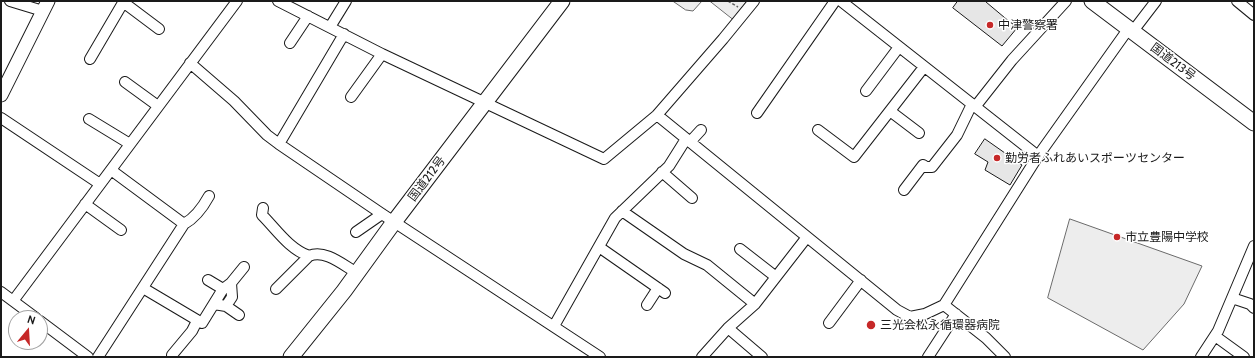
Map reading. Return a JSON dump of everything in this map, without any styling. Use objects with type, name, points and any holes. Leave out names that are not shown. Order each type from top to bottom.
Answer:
[{"type":"highway","name":"国道212号","points":[[291,357],[357,273],[562,1]]},
{"type":"highway","name":"国道213号","points":[[1092,1],[1254,123]]},
{"type":"main road","points":[[1,95],[46,6]]},
{"type":"street","points":[[10,1],[46,6]]},
{"type":"street","points":[[90,59],[124,1],[159,29]]},
{"type":"street","points":[[13,301],[237,1]]},
{"type":"street","points":[[278,1],[382,54],[604,159],[657,115],[754,1]]},
{"type":"street","points":[[330,27],[346,1]]},
{"type":"street","points":[[757,113],[835,1]]},
{"type":"street","points":[[841,1],[1038,156]]},
{"type":"street","points":[[904,190],[923,165],[926,167],[932,167],[957,135],[974,106],[1012,60],[1066,1]]},
{"type":"street","points":[[657,115],[896,310],[910,317],[925,314],[944,305],[1038,156],[1131,30],[1156,1]]},
{"type":"street","points":[[1236,1],[1254,15]]},
{"type":"street","points":[[290,44],[308,16]]},
{"type":"street","points":[[279,144],[344,34]]},
{"type":"street","points":[[866,91],[899,48]]},
{"type":"street","points":[[351,97],[382,54]]},
{"type":"street","points":[[190,63],[234,101],[267,135],[279,144],[394,222],[600,357]]},
{"type":"street","points":[[818,130],[854,158],[924,67]]},
{"type":"street","points":[[126,82],[158,106]]},
{"type":"street","points":[[890,111],[919,133]]},
{"type":"street","points":[[1,118],[100,184]]},
{"type":"street","points":[[89,119],[130,144]]},
{"type":"street","points":[[554,326],[615,218],[669,166],[688,140],[701,130]]},
{"type":"street","points":[[110,170],[184,224]]},
{"type":"street","points":[[662,172],[692,198]]},
{"type":"street","points":[[98,357],[184,224],[190,220],[203,206],[209,196]]},
{"type":"street","points":[[85,204],[121,230]]},
{"type":"street","points":[[263,208],[262,215],[286,240],[308,256]]},
{"type":"street","points":[[622,211],[684,254],[707,265],[755,304]]},
{"type":"street","points":[[356,232],[382,214]]},
{"type":"street","points":[[702,357],[728,328],[755,304],[807,237]]},
{"type":"street","points":[[599,247],[662,291],[647,305]]},
{"type":"street","points":[[740,249],[776,277]]},
{"type":"street","points":[[276,289],[308,256],[315,253],[324,254],[357,273]]},
{"type":"street","points":[[1201,357],[1215,336],[1253,253]]},
{"type":"street","points":[[143,288],[202,323],[227,286],[244,267]]},
{"type":"street","points":[[208,280],[227,286],[232,297],[226,306]]},
{"type":"street","points":[[829,324],[861,280]]},
{"type":"street","points":[[1,292],[25,310]]},
{"type":"street","points":[[1232,298],[1250,304],[1254,308]]},
{"type":"street","points":[[214,304],[226,306],[239,316]]},
{"type":"street","points":[[944,305],[986,338],[1005,357]]},
{"type":"street","points":[[928,357],[956,314]]},
{"type":"street","points":[[172,355],[192,331],[198,321]]},
{"type":"street","points":[[48,327],[88,357]]},
{"type":"street","points":[[728,328],[762,357]]},
{"type":"street","points":[[1215,336],[1244,357]]},
{"type":"path","points":[[728,1],[745,12]]},
{"type":"shaded area","points":[[673,1],[702,1],[693,11],[686,10]]},
{"type":"shaded area","points":[[710,1],[747,1],[733,19]]},
{"type":"shaded area","points":[[1070,219],[1202,266],[1184,304],[1143,350],[1048,298]]},
{"type":"building","points":[[958,1],[987,1],[986,2],[1017,28],[1002,46],[953,8]]},
{"type":"building","name":"勤労者ふれあいスポーツセンター","points":[[985,139],[1022,165],[1010,185],[985,170],[988,162],[975,154]]},
{"type":"place","name":"中津警察署","points":[[990,25]]},
{"type":"place","name":"勤労者ふれあいスポーツセンター","points":[[997,158]]},
{"type":"place","name":"市立豊陽中学校","points":[[1117,237]]},
{"type":"place","name":"三光会松永循環器病院","points":[[871,325]]}]
